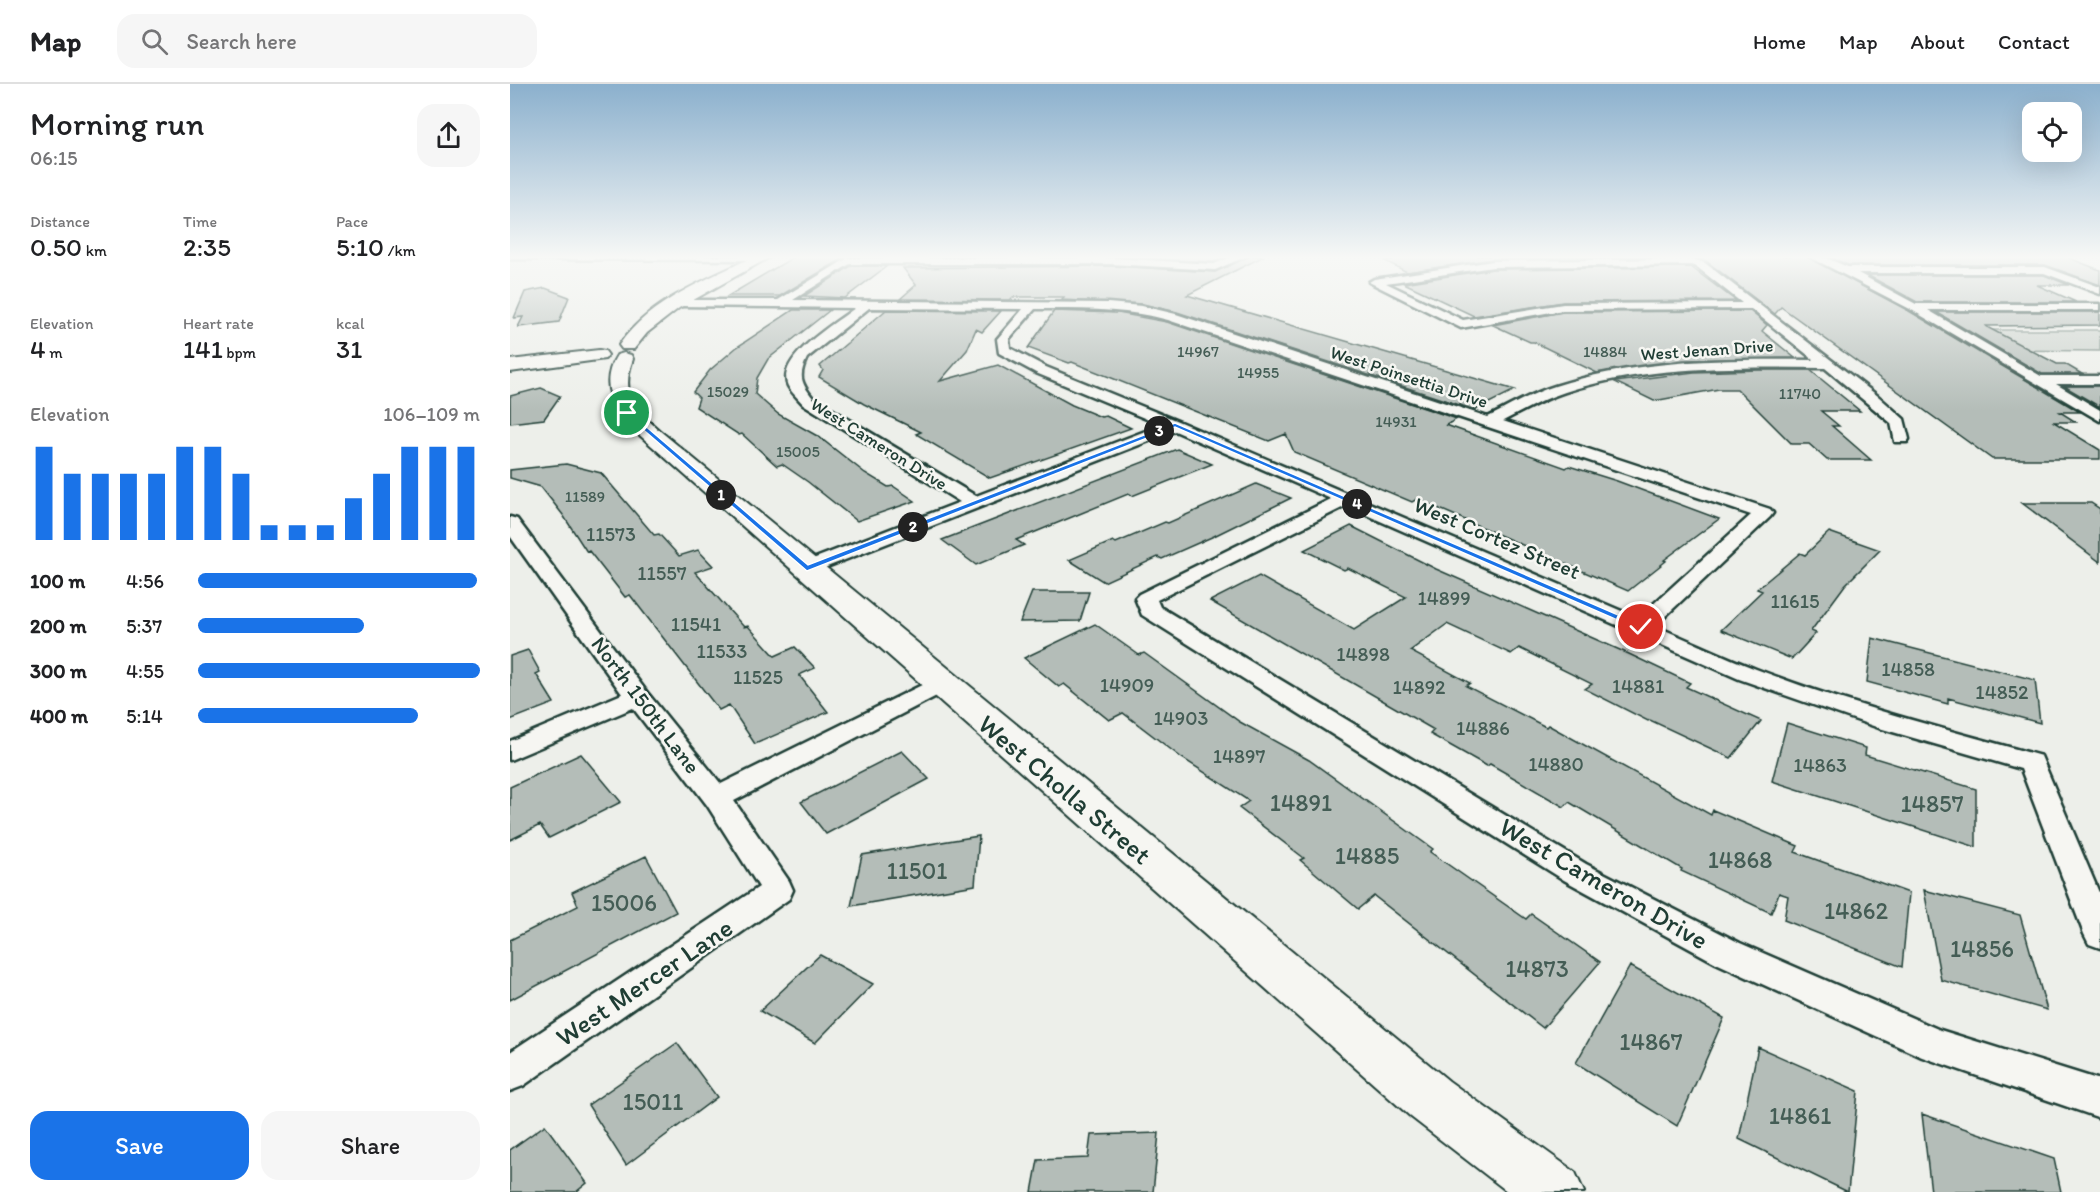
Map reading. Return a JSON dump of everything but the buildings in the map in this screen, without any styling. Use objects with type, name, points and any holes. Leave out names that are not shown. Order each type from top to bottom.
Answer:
[{"type":"street","points":[[510,366],[629,352],[649,323],[671,308]]},
{"type":"street","name":"West Cameron Drive","points":[[862,308],[801,356],[794,370],[794,384],[808,401],[974,502]]},
{"type":"street","name":"West Cortez Street","points":[[1030,308],[1003,339],[1004,350],[1041,370],[1175,425],[1747,674],[1838,708],[1924,735],[2032,763],[2100,934]]},
{"type":"street","name":"West Poinsettia Drive","points":[[1121,308],[1152,312],[1764,513],[1641,627]]},
{"type":"street","points":[[1427,308],[1461,324],[1559,308]]},
{"type":"street","points":[[1753,308],[1828,364],[1899,422],[1901,439]]},
{"type":"street","points":[[1915,308],[2100,416]]},
{"type":"street","name":"West Cholla Street","points":[[629,352],[618,370],[616,389],[627,413],[1430,1099],[1555,1192]]},
{"type":"street","name":"West Jenan Drive","points":[[1490,422],[1559,390],[1598,379],[1641,371],[1688,366],[1828,364]]},
{"type":"street","points":[[2038,380],[2100,380]]},
{"type":"street","points":[[807,568],[1175,425]]},
{"type":"street","name":"West Cameron Drive","points":[[1346,499],[1146,598],[1150,610],[1565,866],[1728,953],[1935,1045],[2100,1099]]},
{"type":"street","name":"North 150th Lane","points":[[510,523],[637,697],[717,798],[778,890]]},
{"type":"street","points":[[717,798],[942,684]]},
{"type":"street","points":[[510,750],[637,697]]},
{"type":"street","name":"West Mercer Lane","points":[[510,1073],[778,890]]},
{"type":"shaded area","points":[[1970,330],[2100,330],[2100,351],[2005,350]]},
{"type":"route","points":[[627,413],[807,568],[1175,425],[1641,627]]}]
